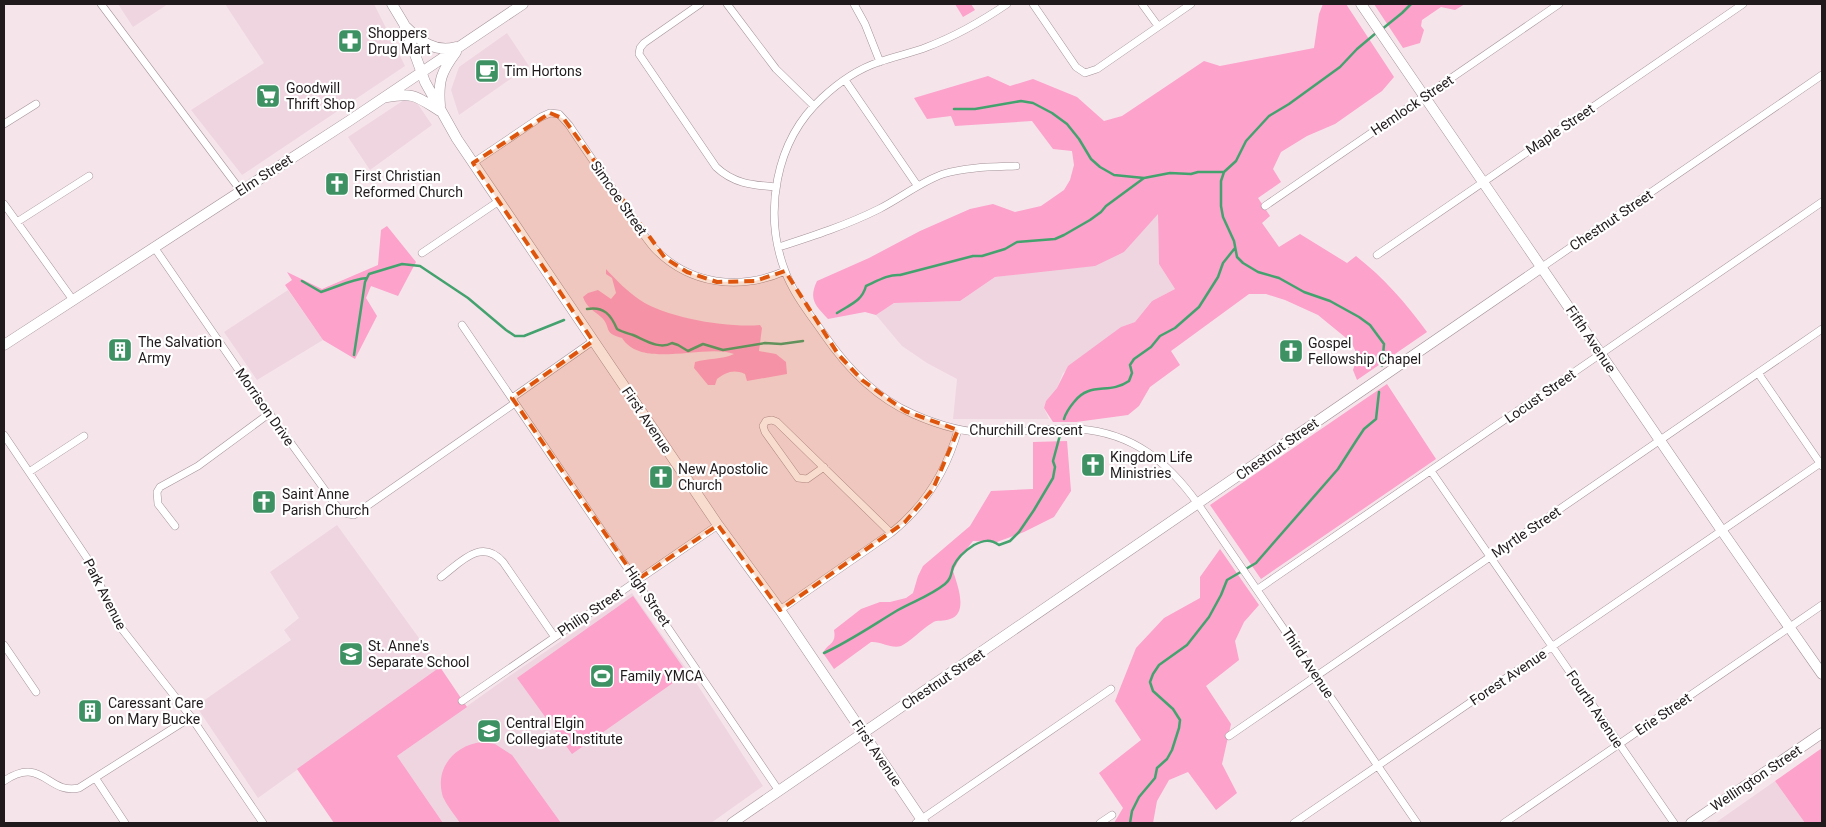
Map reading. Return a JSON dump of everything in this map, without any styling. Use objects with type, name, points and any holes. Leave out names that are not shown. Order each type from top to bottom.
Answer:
[{"type":"street","points":[[101,4],[241,191]]},
{"type":"street","name":"First Avenue","points":[[392,4],[404,24],[421,73],[441,112],[473,163],[718,524],[780,610],[864,733],[921,822]]},
{"type":"street","name":"Elm Street","points":[[4,346],[421,73],[522,4]]},
{"type":"street","points":[[700,4],[644,42],[639,54],[716,167],[728,176],[741,182],[757,186],[776,187]]},
{"type":"street","points":[[728,4],[776,69],[814,106]]},
{"type":"street","points":[[854,4],[865,24],[880,62]]},
{"type":"street","name":"Churchill Crescent","points":[[1007,4],[952,36],[919,50],[860,70],[814,106],[787,146],[776,187],[774,228],[785,271],[796,293],[838,354],[862,380],[905,411],[934,423],[958,430],[994,433],[1079,428],[1117,437],[1142,449],[1162,462],[1181,480],[1198,504]]},
{"type":"street","points":[[1033,4],[1076,67],[1085,73],[1097,69],[1191,4]]},
{"type":"street","points":[[1142,4],[1158,26]]},
{"type":"street","name":"Fifth Avenue","points":[[1361,4],[1822,674]]},
{"type":"street","name":"Hemlock Street","points":[[1265,206],[1559,4]]},
{"type":"street","name":"Maple Street","points":[[1377,255],[1743,4]]},
{"type":"street","points":[[404,24],[427,45],[442,49],[461,45]]},
{"type":"street","points":[[441,112],[440,79],[446,66],[461,45]]},
{"type":"street","name":"Chestnut Street","points":[[732,823],[1822,75]]},
{"type":"street","points":[[845,80],[918,186]]},
{"type":"street","points":[[381,99],[400,95],[412,95],[441,112]]},
{"type":"street","points":[[4,124],[36,104]]},
{"type":"street","name":"Simcoe Street","points":[[473,163],[541,117],[550,113],[559,114],[652,245],[676,266],[707,280],[726,283],[755,281],[785,271]]},
{"type":"street","points":[[779,247],[863,217],[930,179],[956,171],[1016,166]]},
{"type":"street","points":[[17,222],[89,176]]},
{"type":"street","points":[[422,253],[498,201]]},
{"type":"street","name":"Locust Street","points":[[1258,589],[1822,202]]},
{"type":"street","points":[[4,204],[73,300]]},
{"type":"street","name":"Morrison Drive","points":[[154,247],[335,504],[346,514],[354,515],[513,401]]},
{"type":"street","name":"High Street","points":[[462,325],[779,790]]},
{"type":"street","name":"Myrtle Street","points":[[1229,736],[1822,328]]},
{"type":"street","points":[[513,401],[593,341]]},
{"type":"street","points":[[1758,373],[1822,464]]},
{"type":"street","points":[[175,526],[158,504],[157,492],[160,487],[198,466],[270,413]]},
{"type":"street","points":[[824,467],[807,479],[798,478],[765,432],[764,426],[766,421],[772,420],[777,422],[824,467],[891,534]]},
{"type":"street","points":[[780,610],[891,534],[905,522],[933,489],[948,458],[958,430]]},
{"type":"street","name":"Park Avenue","points":[[4,436],[89,560],[118,624],[191,716],[263,823]]},
{"type":"street","points":[[29,472],[84,436]]},
{"type":"street","name":"Forest Avenue","points":[[1294,823],[1822,464]]},
{"type":"street","name":"Fourth Avenue","points":[[1431,471],[1674,823]]},
{"type":"street","name":"Third Avenue","points":[[1198,504],[1417,823]]},
{"type":"street","name":"Philip Street","points":[[462,700],[718,524]]},
{"type":"street","points":[[441,577],[473,553],[485,551],[493,553],[503,562],[554,636]]},
{"type":"street","name":"Erie Street","points":[[1504,823],[1822,605]]},
{"type":"street","points":[[4,645],[36,692]]},
{"type":"street","points":[[921,822],[1111,689]]},
{"type":"street","points":[[4,781],[26,771],[64,788],[73,790],[79,788],[96,779],[191,716]]},
{"type":"street","name":"Wellington Street","points":[[1690,823],[1822,733]]},
{"type":"street","points":[[96,779],[125,823]]},
{"type":"street","points":[[1100,823],[1112,815]]},
{"type":"highlighted area","points":[[550,113],[564,119],[665,258],[687,272],[717,282],[755,281],[785,271],[838,354],[862,380],[905,411],[958,430],[933,489],[905,522],[780,610],[718,525],[637,580],[512,398],[593,341],[473,163]]},
{"type":"shaded area","points":[[118,4],[168,4],[133,27]]},
{"type":"shaded area","points":[[225,4],[374,4],[405,66],[242,175],[191,110],[264,63]]},
{"type":"shaded area","points":[[955,4],[971,4],[975,10],[963,17]]},
{"type":"shaded area","points":[[1323,4],[1346,4],[1394,77],[1382,91],[1335,124],[1307,136],[1281,152],[1273,169],[1281,182],[1258,198],[1270,216],[1262,223],[1279,247],[1300,234],[1347,263],[1356,256],[1394,291],[1427,332],[1357,380],[1353,370],[1358,356],[1351,342],[1318,315],[1285,300],[1266,294],[1249,294],[1171,351],[1180,365],[1150,387],[1139,406],[1128,415],[1076,422],[1053,422],[1044,408],[1046,401],[1057,388],[1068,366],[1121,327],[1135,322],[1152,301],[1175,289],[1159,264],[1158,214],[1124,252],[1095,266],[995,277],[960,301],[894,303],[876,315],[865,312],[828,319],[817,306],[813,293],[817,281],[970,209],[993,204],[1015,212],[1041,206],[1064,190],[1070,180],[1074,165],[1072,151],[1053,149],[1032,121],[955,126],[951,116],[927,119],[914,98],[988,76],[1010,86],[1033,79],[1077,97],[1104,121],[1122,116],[1204,61],[1220,66],[1314,48],[1319,14]]},
{"type":"shaded area","points":[[1374,4],[1465,4],[1455,10],[1441,7],[1422,20],[1421,26],[1424,30],[1420,43],[1403,48]]},
{"type":"shaded area","points":[[507,33],[529,66],[459,115],[451,90],[459,67]]},
{"type":"shaded area","points":[[404,100],[417,103],[432,125],[370,170],[348,137]]},
{"type":"shaded area","points":[[1158,213],[1159,264],[1175,289],[1152,301],[1135,322],[1121,327],[1063,373],[1057,388],[1046,401],[1044,408],[1049,419],[953,419],[957,379],[927,363],[902,346],[876,315],[894,303],[960,301],[995,277],[1043,271],[1124,252]]},
{"type":"shaded area","points":[[387,226],[416,262],[398,296],[371,286],[366,298],[377,316],[355,359],[323,340],[285,285],[292,280],[287,272],[322,289],[378,265],[381,230]]},
{"type":"shaded area","points":[[606,269],[622,286],[640,300],[666,312],[681,317],[715,323],[747,326],[760,325],[762,328],[759,351],[776,354],[786,362],[787,374],[747,381],[745,374],[734,372],[727,373],[717,379],[715,385],[708,385],[694,368],[695,362],[734,354],[722,351],[707,351],[659,354],[644,352],[631,347],[622,338],[609,332],[604,321],[588,306],[583,297],[588,293],[598,290],[611,299],[616,293],[612,278],[606,274]]},
{"type":"shaded area","points":[[288,290],[323,340],[257,380],[224,332]]},
{"type":"shaded area","points":[[1387,384],[1436,459],[1261,579],[1210,505]]},
{"type":"shaded area","points":[[1067,441],[1071,491],[1054,517],[1024,532],[997,542],[973,541],[961,556],[953,571],[960,598],[959,611],[956,616],[948,620],[934,622],[901,646],[897,647],[871,642],[834,669],[823,653],[834,639],[834,630],[861,609],[880,602],[890,602],[906,598],[913,593],[923,566],[970,526],[991,491],[1033,489],[1033,442]]},
{"type":"shaded area","name":"St. Anne's Separate School","points":[[337,525],[440,667],[258,798],[196,706],[291,640],[284,630],[299,618],[270,572]]},
{"type":"shaded area","points":[[1220,549],[1259,605],[1244,622],[1235,641],[1239,660],[1206,686],[1231,724],[1222,764],[1237,793],[1216,810],[1188,772],[1169,780],[1157,801],[1153,823],[1114,823],[1123,808],[1099,773],[1141,740],[1115,701],[1136,648],[1164,618],[1200,598],[1200,577]]},
{"type":"shaded area","name":"Central Elgin Collegiate Institute","points":[[632,593],[693,678],[763,786],[711,823],[443,823],[397,756],[508,677]]},
{"type":"shaded area","name":"Family YMCA","points":[[633,596],[687,673],[572,754],[517,678]]},
{"type":"shaded area","points":[[440,667],[467,707],[397,756],[443,823],[334,823],[297,769]]},
{"type":"shaded area","points":[[482,742],[495,744],[512,755],[561,823],[460,823],[443,797],[441,777],[444,768],[455,753],[472,744]]},
{"type":"shaded area","points":[[1822,748],[1822,823],[1805,823],[1775,781]]},
{"type":"shaded area","points":[[1775,781],[1805,823],[1715,823]]},
{"type":"waterway","points":[[1381,30],[1411,4]]},
{"type":"waterway","points":[[1376,33],[1340,67],[1269,116],[1246,141],[1236,161],[1224,172],[1221,181],[1221,206],[1223,217],[1234,241],[1237,257],[1243,263],[1258,272],[1279,278],[1304,292],[1330,301],[1370,325],[1384,344],[1382,366]]},
{"type":"waterway","points":[[954,109],[975,109],[1021,101],[1033,103],[1067,124],[1091,159],[1114,175],[1144,178],[1170,173],[1224,172]]},
{"type":"waterway","points":[[837,313],[859,299],[866,286],[887,277],[973,256],[982,256],[1005,249],[1017,242],[1055,239],[1090,220],[1144,178]]},
{"type":"waterway","points":[[1064,419],[1068,410],[1080,396],[1093,390],[1114,387],[1129,381],[1132,373],[1130,365],[1134,359],[1151,347],[1160,336],[1175,328],[1199,307],[1218,277],[1223,263],[1235,248]]},
{"type":"waterway","points":[[354,355],[365,282],[369,274],[402,264],[420,266],[468,298],[515,336],[524,336],[564,320]]},
{"type":"waterway","points":[[302,281],[321,292],[367,278]]},
{"type":"waterway","points":[[587,309],[602,310],[609,316],[617,329],[647,342],[657,345],[672,343],[688,351],[703,344],[723,350],[765,343],[781,344],[803,341]]},
{"type":"waterway","points":[[1130,823],[1132,811],[1139,797],[1155,778],[1157,768],[1167,759],[1179,728],[1180,720],[1173,709],[1153,691],[1150,682],[1153,674],[1159,665],[1187,645],[1209,617],[1227,580],[1256,563],[1338,469],[1364,429],[1376,419],[1379,392]]},
{"type":"waterway","points":[[824,653],[945,584],[959,557],[974,545],[987,541],[999,545],[1010,541],[1019,532],[1053,478],[1055,467],[1053,461],[1060,435]]},
{"type":"place","name":"Shoppers Drug Mart","points":[[350,41]]},
{"type":"place","name":"Tim Hortons","points":[[487,71]]},
{"type":"place","name":"Goodwill Thrift Shop","points":[[268,96]]},
{"type":"place","name":"First Christian Reformed Church","points":[[337,184]]},
{"type":"place","name":"The Salvation Army","points":[[120,350]]},
{"type":"place","name":"Gospel Fellowship Chapel","points":[[1291,351]]},
{"type":"place","name":"Kingdom Life Ministries","points":[[1093,465]]},
{"type":"place","name":"New Apostolic Church","points":[[661,477]]},
{"type":"place","name":"Saint Anne Parish Church","points":[[264,502]]},
{"type":"place","name":"St. Anne's Separate School","points":[[351,654]]},
{"type":"place","name":"Family YMCA","points":[[602,676]]},
{"type":"place","name":"Caressant Care on Mary Bucke","points":[[90,711]]},
{"type":"place","name":"Central Elgin Collegiate Institute","points":[[489,731]]}]
